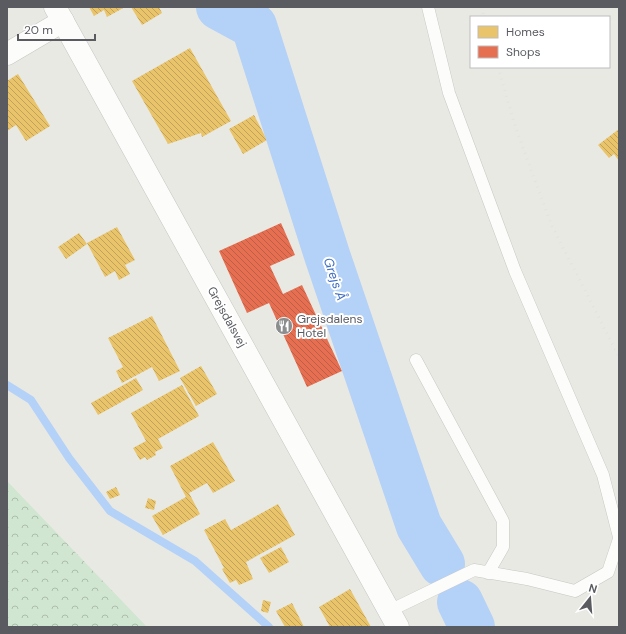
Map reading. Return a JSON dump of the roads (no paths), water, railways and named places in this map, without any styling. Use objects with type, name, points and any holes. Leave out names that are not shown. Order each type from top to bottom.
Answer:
[{"type":"street","points":[[7,54],[59,14]]},
{"type":"street","name":"Grejsdalsvej","points":[[59,14],[394,619]]},
{"type":"lane","points":[[394,619],[474,570],[527,579],[575,591],[608,572],[619,538],[602,475],[515,270],[449,93],[428,7]]},
{"type":"lane","points":[[416,360],[503,521],[503,548],[488,573]]},
{"type":"waterway","name":"Grejs Å","points":[[219,7],[254,26],[327,255],[419,526],[442,564]]},
{"type":"waterway","points":[[254,26],[261,7]]},
{"type":"waterway","points":[[7,385],[31,400],[69,458],[110,511],[195,561],[269,627]]},
{"type":"waterway","name":"Grejs Å","points":[[460,602],[472,627]]},
{"type":"railway","points":[[482,7],[484,16]]},
{"type":"railway","points":[[498,68],[515,126],[551,224],[619,357]]},
{"type":"place","name":"Grejsdalens Hotel","points":[[284,326]]}]
